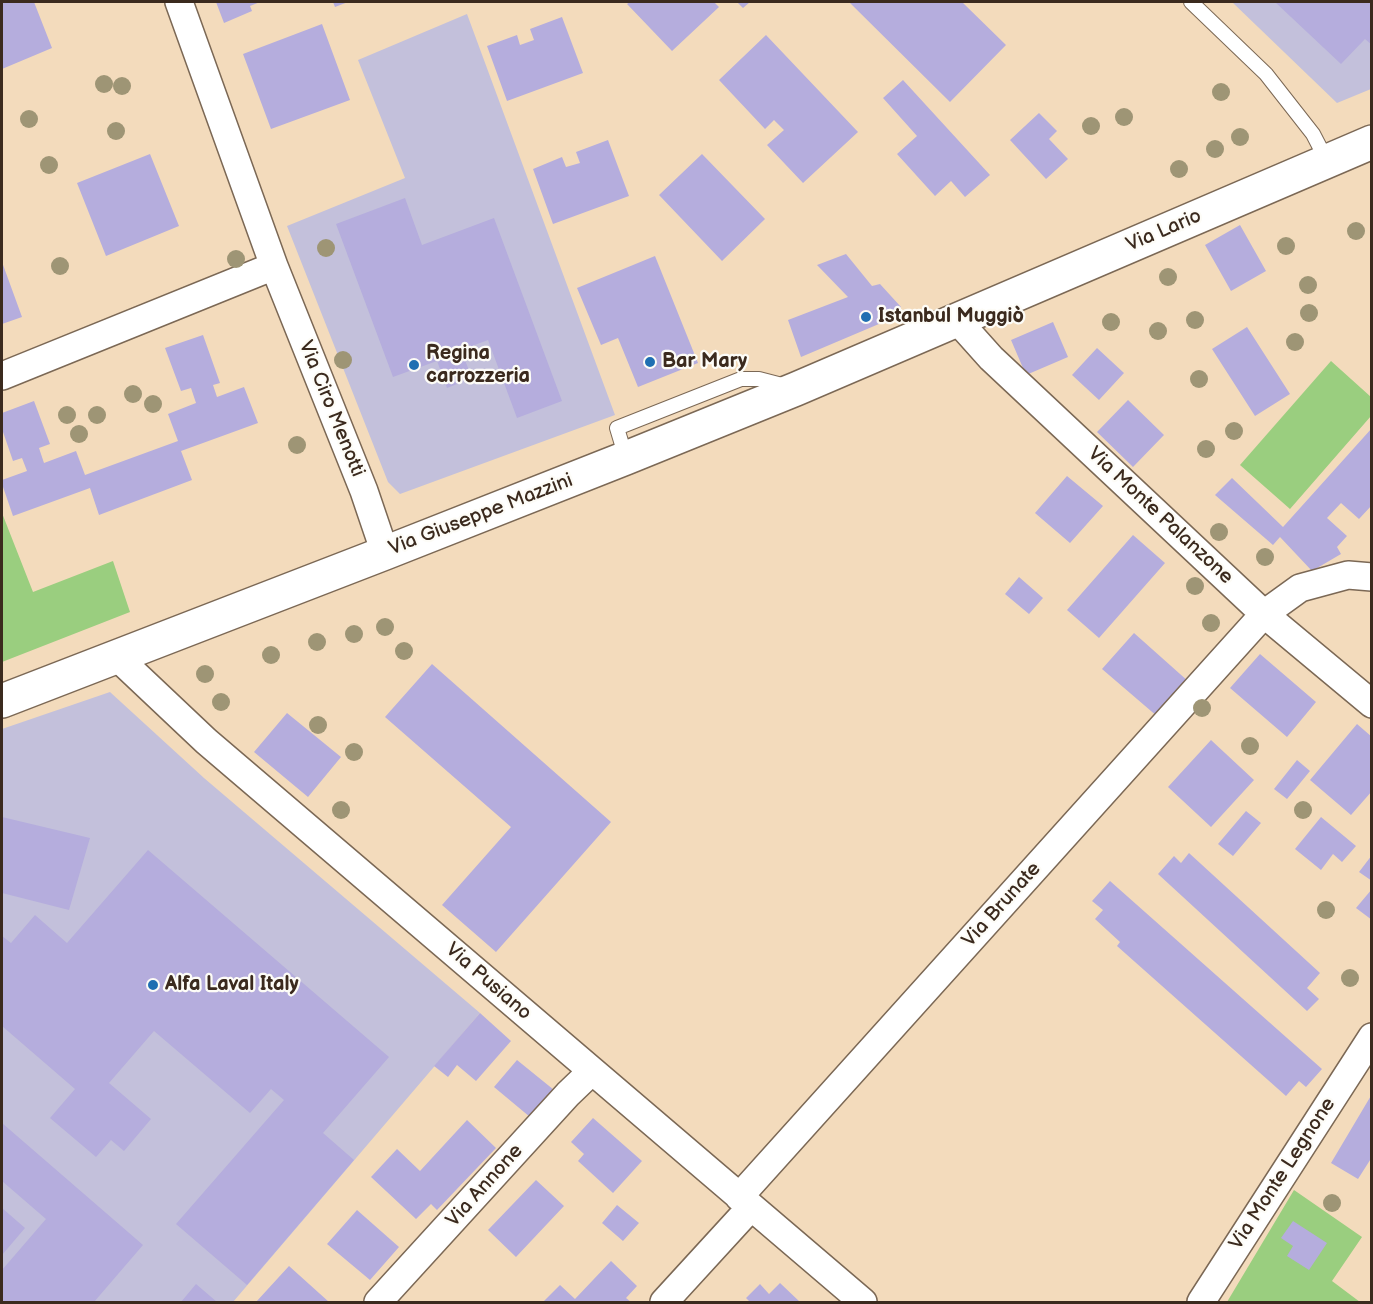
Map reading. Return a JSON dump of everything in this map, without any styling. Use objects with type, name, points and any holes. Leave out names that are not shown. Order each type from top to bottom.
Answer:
[{"type":"main road","name":"Via Lario","points":[[957,320],[1371,142]]},
{"type":"main road","name":"Via Giuseppe Mazzini","points":[[2,701],[626,458],[957,320]]},
{"type":"street","name":"Via Ciro Menotti","points":[[179,2],[274,266],[364,491],[385,553]]},
{"type":"street","points":[[2,376],[274,266]]},
{"type":"street","name":"Via Monte Palanzone","points":[[957,320],[991,358],[1264,614],[1371,704]]},
{"type":"street","name":"Via Brunate","points":[[664,1302],[745,1202],[1264,614],[1300,588],[1348,575],[1371,577]]},
{"type":"street","name":"Via Pusiano","points":[[116,656],[206,741],[863,1302]]},
{"type":"street","name":"Via Monte Legnone","points":[[1201,1302],[1370,1044]]},
{"type":"street","name":"Via Annone","points":[[378,1302],[568,1094],[592,1071]]},
{"type":"lane","points":[[1191,2],[1266,74],[1313,134],[1327,161]]},
{"type":"shaded area","points":[[1232,2],[1371,2],[1371,89],[1337,103]]},
{"type":"shaded area","points":[[467,14],[615,415],[400,494],[388,482],[287,226],[405,178],[358,60]]},
{"type":"shaded area","points":[[110,692],[204,778],[480,1013],[233,1302],[2,1302],[2,729]]},
{"type":"green space","points":[[1331,361],[1371,397],[1371,416],[1290,509],[1240,465]]},
{"type":"green space","points":[[2,513],[33,592],[113,561],[130,612],[2,662]]},
{"type":"green space","points":[[1294,1190],[1362,1237],[1332,1281],[1360,1302],[1227,1302]]},
{"type":"building","points":[[2,2],[34,2],[52,48],[2,69]]},
{"type":"building","points":[[216,2],[260,2],[250,6],[252,11],[224,23]]},
{"type":"building","points":[[333,2],[348,2],[335,7]]},
{"type":"building","points":[[630,2],[714,2],[719,7],[672,51],[627,4]]},
{"type":"building","points":[[737,2],[750,2],[743,8]]},
{"type":"building","points":[[849,2],[962,2],[1006,45],[950,102]]},
{"type":"building","points":[[1275,2],[1372,2],[1372,45],[1365,39],[1341,64]]},
{"type":"building","points":[[562,17],[583,73],[507,101],[487,46],[517,35],[520,45],[534,40],[530,29]]},
{"type":"building","points":[[322,24],[350,100],[271,129],[243,54]]},
{"type":"building","points":[[766,35],[858,132],[803,183],[767,145],[784,130],[774,120],[765,129],[719,80]]},
{"type":"building","points":[[903,80],[990,175],[965,197],[951,181],[935,196],[897,154],[917,136],[883,98]]},
{"type":"building","points":[[1039,113],[1057,131],[1049,139],[1068,159],[1046,179],[1010,140]]},
{"type":"building","points":[[608,140],[629,196],[553,224],[533,169],[562,157],[566,167],[580,163],[576,152]]},
{"type":"building","points":[[150,154],[179,226],[106,256],[77,183]]},
{"type":"building","points":[[702,154],[765,219],[722,261],[659,195]]},
{"type":"building","points":[[405,198],[422,245],[494,218],[562,401],[517,418],[488,340],[461,350],[472,378],[447,388],[437,361],[393,377],[336,224]]},
{"type":"building","points":[[1240,225],[1266,271],[1231,291],[1205,245]]},
{"type":"building","points":[[846,254],[872,286],[880,284],[901,307],[886,321],[801,357],[788,320],[848,297],[817,265]]},
{"type":"building","points":[[655,256],[698,363],[638,387],[618,338],[601,345],[577,288]]},
{"type":"building","points":[[2,262],[22,317],[2,324]]},
{"type":"building","points":[[1053,322],[1068,357],[1026,375],[1011,340]]},
{"type":"building","points":[[1247,327],[1290,394],[1255,416],[1212,349]]},
{"type":"building","points":[[203,335],[220,383],[213,385],[217,397],[244,387],[258,423],[181,451],[192,480],[99,515],[90,488],[13,516],[2,480],[27,471],[22,458],[13,461],[2,429],[2,413],[34,401],[50,444],[39,448],[44,463],[76,451],[85,475],[178,441],[168,414],[196,403],[191,388],[181,391],[165,348]]},
{"type":"building","points":[[1097,348],[1124,373],[1099,400],[1072,375]]},
{"type":"building","points":[[1128,400],[1164,435],[1133,467],[1097,432]]},
{"type":"building","points":[[1372,428],[1372,505],[1359,519],[1341,503],[1327,518],[1347,536],[1337,547],[1341,554],[1312,571],[1280,537],[1273,545],[1215,495],[1232,478],[1283,527]]},
{"type":"building","points":[[1067,476],[1103,506],[1070,543],[1035,513]]},
{"type":"building","points":[[1133,535],[1165,563],[1099,638],[1067,610]]},
{"type":"building","points":[[1019,577],[1043,598],[1029,614],[1005,594]]},
{"type":"building","points":[[1134,633],[1189,682],[1158,717],[1102,669]]},
{"type":"building","points":[[1260,654],[1316,702],[1287,737],[1230,688]]},
{"type":"building","points":[[432,664],[611,822],[496,952],[442,905],[511,827],[385,717]]},
{"type":"building","points":[[287,713],[341,757],[308,797],[254,752]]},
{"type":"building","points":[[1357,724],[1372,737],[1372,791],[1351,815],[1310,780]]},
{"type":"building","points":[[1211,740],[1254,780],[1211,827],[1168,787]]},
{"type":"building","points":[[1297,760],[1310,771],[1287,799],[1274,789]]},
{"type":"building","points":[[1246,811],[1261,823],[1233,856],[1218,844]]},
{"type":"building","points":[[2,817],[90,838],[69,910],[2,893]]},
{"type":"building","points":[[1321,817],[1356,846],[1342,862],[1333,854],[1321,870],[1295,849]]},
{"type":"building","name":"Alfa Laval Italy","points":[[148,850],[389,1057],[323,1133],[354,1160],[247,1285],[176,1224],[284,1100],[271,1089],[250,1113],[154,1031],[109,1083],[151,1119],[124,1151],[111,1140],[96,1157],[50,1118],[75,1089],[2,1026],[2,936],[11,943],[35,915],[67,943]]},
{"type":"building","points":[[1189,853],[1320,973],[1307,988],[1319,999],[1307,1011],[1158,874],[1174,856],[1181,863]]},
{"type":"building","points":[[1372,855],[1372,881],[1359,872]]},
{"type":"building","points":[[1110,881],[1322,1069],[1306,1087],[1299,1081],[1286,1096],[1117,946],[1120,942],[1095,919],[1103,910],[1092,901]]},
{"type":"building","points":[[1372,889],[1372,920],[1356,908]]},
{"type":"building","points":[[480,1013],[511,1041],[476,1081],[457,1065],[448,1077],[434,1066]]},
{"type":"building","points":[[517,1060],[554,1090],[530,1117],[494,1087]]},
{"type":"building","points":[[1372,1094],[1372,1157],[1358,1179],[1331,1163]]},
{"type":"building","points":[[593,1118],[642,1161],[613,1193],[578,1161],[584,1154],[571,1142]]},
{"type":"building","points":[[467,1120],[496,1148],[437,1210],[431,1204],[416,1219],[371,1177],[397,1149],[420,1171]]},
{"type":"building","points":[[2,1123],[143,1245],[94,1302],[2,1302],[2,1270],[46,1219],[2,1181]]},
{"type":"building","points":[[536,1180],[564,1206],[516,1257],[488,1230]]},
{"type":"building","points":[[617,1205],[639,1223],[623,1241],[602,1223]]},
{"type":"building","points":[[2,1208],[25,1228],[2,1255]]},
{"type":"building","points":[[357,1210],[399,1247],[370,1280],[327,1244]]},
{"type":"building","points":[[1293,1221],[1327,1243],[1309,1270],[1287,1256],[1293,1246],[1281,1238]]},
{"type":"building","points":[[611,1261],[637,1286],[626,1298],[631,1302],[543,1302],[560,1285],[575,1299]]},
{"type":"building","points":[[289,1266],[329,1302],[256,1302]]},
{"type":"building","points":[[780,1283],[800,1302],[750,1302],[746,1298],[760,1284],[769,1294]]},
{"type":"building","points":[[196,1284],[217,1302],[181,1302]]},
{"type":"place","name":"Istanbul Muggiò","points":[[866,317]]},
{"type":"place","name":"Bar Mary","points":[[650,362]]},
{"type":"place","name":"Regina carrozzeria","points":[[414,365]]},
{"type":"place","name":"Alfa Laval Italy","points":[[153,985]]}]
